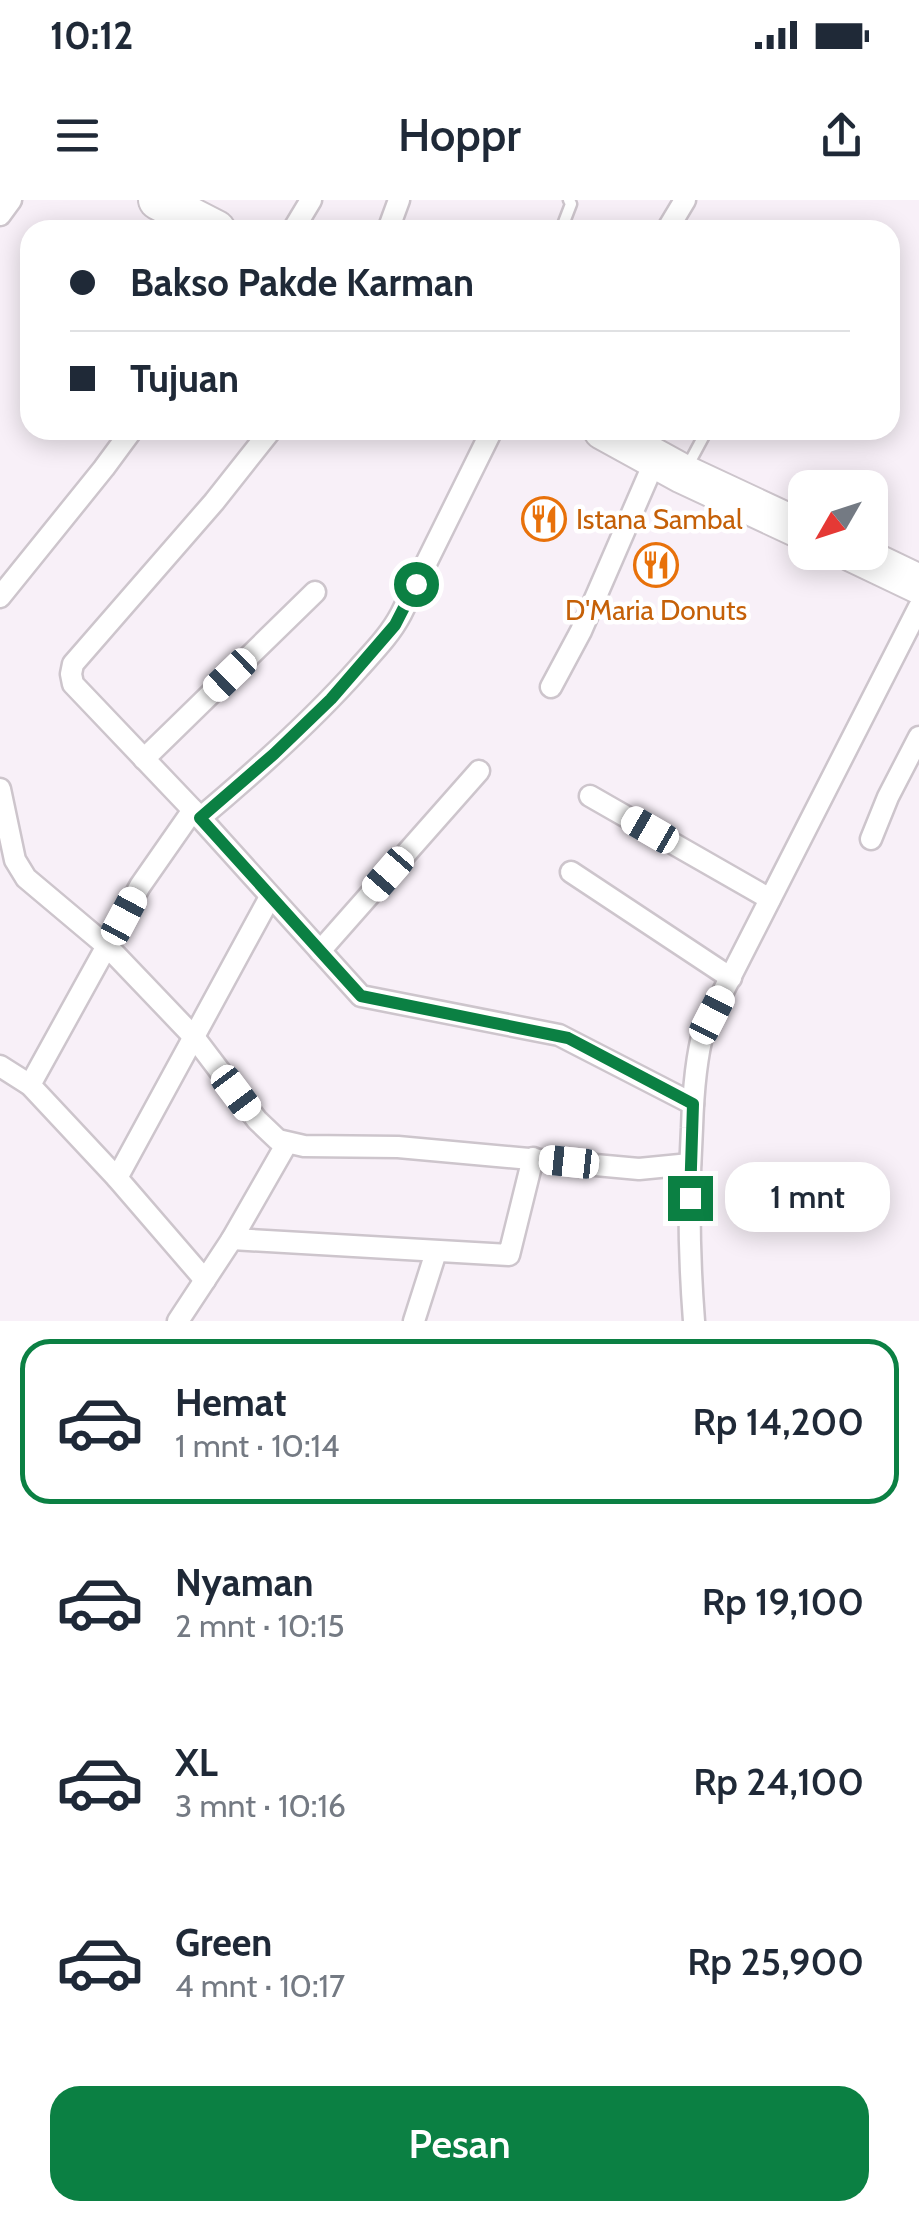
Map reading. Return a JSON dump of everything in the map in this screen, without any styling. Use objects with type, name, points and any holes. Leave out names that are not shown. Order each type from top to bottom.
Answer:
[{"type":"highway","points":[[158,200],[197,220]]},
{"type":"highway","points":[[622,440],[788,523]]},
{"type":"highway","points":[[888,569],[919,584]]},
{"type":"street","points":[[0,215],[11,200]]},
{"type":"street","points":[[0,596],[125,440]]},
{"type":"street","points":[[264,440],[73,664],[73,684],[361,996],[568,1038],[693,1104]]},
{"type":"street","points":[[30,1085],[140,886],[197,814],[274,754],[331,699],[395,625],[487,440]]},
{"type":"street","points":[[551,686],[670,466]]},
{"type":"street","points":[[144,758],[315,592]]},
{"type":"street","points":[[694,1321],[690,1164],[693,1104],[704,1029],[919,607]]},
{"type":"street","points":[[871,838],[919,737]]},
{"type":"street","points":[[320,952],[480,771]]},
{"type":"street","points":[[0,789],[15,860],[26,878],[108,947],[194,1038],[257,1120],[278,1140],[304,1146],[398,1146],[640,1169],[690,1164]]},
{"type":"street","points":[[590,796],[770,899]]},
{"type":"street","points":[[571,872],[730,978]]},
{"type":"street","points":[[117,1178],[270,896]]},
{"type":"street","points":[[0,1066],[30,1085],[205,1280]]},
{"type":"street","points":[[178,1321],[232,1239],[287,1143]]},
{"type":"street","points":[[232,1239],[509,1255],[534,1158]]},
{"type":"street","points":[[414,1321],[436,1252]]},
{"type":"lane","points":[[670,466],[697,440]]},
{"type":"place","name":"Istana Sambal","points":[[544,519]]},
{"type":"place","name":"D'Maria Donuts","points":[[656,565]]},
{"type":"route","points":[[416,584],[387,636],[331,699],[200,818],[361,996],[568,1038],[693,1104],[690,1198]]}]
